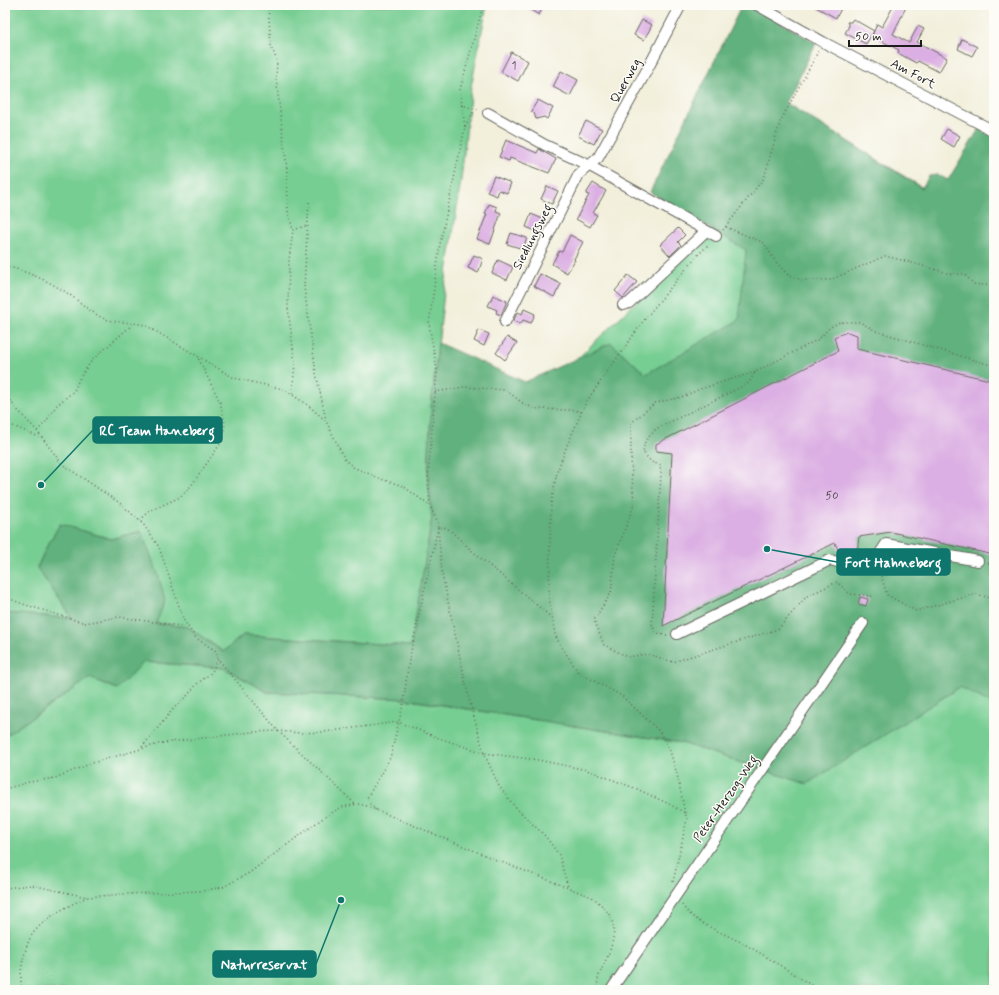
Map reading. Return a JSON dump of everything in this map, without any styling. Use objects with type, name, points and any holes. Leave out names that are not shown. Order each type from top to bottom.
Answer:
[{"type":"street","name":"Querweg","points":[[588,166],[598,158],[648,68],[680,5]]},
{"type":"street","name":"Am Fort","points":[[757,5],[823,42],[994,131]]},
{"type":"street","points":[[488,113],[716,236]]},
{"type":"street","name":"Siedlungsweg","points":[[505,322],[579,174],[588,166]]},
{"type":"street","points":[[623,305],[629,302],[706,230]]},
{"type":"street","points":[[677,634],[830,560],[853,566],[872,565],[886,544],[978,561]]},
{"type":"street","name":"Peter-Herzog-Weg","points":[[611,990],[863,623]]},
{"type":"path","points":[[268,5],[271,46],[276,61],[276,78],[287,169],[288,212],[293,230],[289,260],[288,308],[295,364],[291,394]]},
{"type":"path","points":[[465,127],[460,90],[481,13],[485,5]]},
{"type":"path","points":[[819,990],[746,945],[706,924],[686,911],[676,896],[673,887],[673,879],[687,819],[677,774],[670,751],[659,731],[622,696],[578,672],[559,643],[555,634],[549,579],[551,554],[551,504],[558,472],[566,448],[586,402],[644,320],[694,259],[725,227],[764,178],[780,122],[823,42]]},
{"type":"path","points":[[461,105],[475,108],[465,127],[440,244],[429,324],[437,370],[428,477],[430,506],[438,523],[442,574],[469,699],[484,753],[499,786],[514,806],[546,837],[559,855],[568,887]]},
{"type":"path","points":[[309,202],[306,226],[304,287],[316,373],[326,421],[345,460],[353,467],[381,479],[403,486],[430,506]]},
{"type":"path","points":[[293,230],[306,226]]},
{"type":"path","points":[[725,227],[764,243],[776,261],[789,276],[802,280],[830,280],[885,256],[950,274],[964,274],[974,284],[994,286]]},
{"type":"path","points":[[5,266],[13,267],[51,284],[66,292],[100,316],[112,321],[147,326],[198,358],[234,378],[283,389],[309,406],[326,421]]},
{"type":"path","points":[[872,596],[850,594],[837,582],[807,596],[778,629],[673,662],[648,654],[628,657],[604,645],[594,620],[611,593],[615,556],[634,505],[631,461],[631,423],[655,403],[682,397],[700,389],[756,372],[820,339],[829,328],[840,322],[860,322],[876,331],[994,366]]},
{"type":"path","points":[[37,431],[45,423],[57,405],[74,391],[79,379],[92,360],[134,323]]},
{"type":"path","points":[[139,521],[150,512],[180,497],[191,486],[222,440],[225,423],[220,402],[198,358]]},
{"type":"path","points":[[677,634],[664,636],[655,632],[652,624],[661,474],[660,465],[651,462],[643,452],[645,441],[656,428],[749,383],[756,372]]},
{"type":"path","points":[[435,392],[464,387],[506,390],[524,405],[538,409],[573,410],[582,412]]},
{"type":"path","points":[[5,390],[14,406],[37,431],[62,464],[121,504],[139,521],[160,547],[184,621],[196,638],[216,651],[218,658],[278,731],[355,805]]},
{"type":"path","points":[[5,426],[13,426],[41,438]]},
{"type":"path","points":[[438,528],[444,527],[450,530],[471,550],[552,617]]},
{"type":"path","points":[[376,810],[370,804],[368,798],[390,758],[403,705],[409,660],[438,528]]},
{"type":"path","points":[[872,565],[881,573],[887,595],[916,610],[976,594],[994,599]]},
{"type":"path","points":[[5,597],[84,623],[119,617],[188,627]]},
{"type":"path","points":[[141,748],[175,707],[197,684],[212,672],[218,658]]},
{"type":"path","points":[[5,789],[29,782],[55,778],[92,763],[162,743],[252,732],[324,732],[398,722],[484,753],[538,760],[587,770],[637,789],[685,813]]},
{"type":"path","points":[[22,990],[22,965],[26,947],[34,931],[65,907],[87,898],[124,894],[202,891],[223,887],[248,873],[323,818],[342,807],[355,805],[367,806],[494,859],[568,887],[592,897],[603,905],[611,918],[614,927],[614,937],[598,977],[598,990]]},
{"type":"path","points":[[5,888],[31,885],[87,898]]},
{"type":"path","points":[[986,990],[994,976]]},
{"type":"green space","points":[[5,5],[487,5],[471,87],[461,180],[444,293],[431,408],[428,477],[432,517],[412,646],[243,635],[224,652],[188,627],[156,623],[141,531],[111,539],[60,525],[46,548],[37,568],[70,615],[69,618],[5,613]]},
{"type":"green space","points":[[742,5],[750,5],[816,43],[786,103],[922,188],[929,176],[938,175],[948,180],[979,129],[994,137],[994,705],[960,687],[807,784],[682,743],[405,699],[267,692],[224,668],[144,662],[117,689],[90,678],[5,736],[5,613],[69,618],[70,615],[37,568],[46,548],[60,524],[111,539],[141,531],[158,574],[165,601],[156,623],[188,627],[223,652],[243,635],[411,646],[432,517],[428,477],[431,408],[438,343],[525,382],[611,343],[646,374],[739,320],[746,250],[650,192]]},
{"type":"green space","points":[[820,124],[994,232],[994,990],[5,990],[5,736],[90,678],[117,689],[143,662],[224,668],[267,692],[404,699],[537,720],[542,393]],"holes":[[[568,725],[752,749],[782,776],[682,743]]]},
{"type":"building","points":[[522,5],[544,5],[539,15]]},
{"type":"building","points":[[812,5],[843,5],[836,18]]},
{"type":"building","points":[[894,5],[902,5],[906,7],[893,34],[909,43],[918,26],[924,29],[917,42],[947,58],[939,72],[918,61],[916,63],[898,53],[899,50],[872,36],[877,24],[882,27]]},
{"type":"building","points":[[853,19],[874,31],[866,44],[845,33],[849,26],[847,22],[851,22]]},
{"type":"building","points":[[642,20],[652,25],[644,40],[634,35]]},
{"type":"building","points":[[962,39],[977,47],[972,56],[958,49]]},
{"type":"building","points":[[511,52],[528,61],[518,81],[501,72]]},
{"type":"building","points":[[561,71],[578,80],[570,96],[553,87]]},
{"type":"building","points":[[538,100],[553,108],[547,119],[544,117],[536,119],[534,113],[531,111]]},
{"type":"building","points":[[586,121],[602,129],[594,144],[578,136]]},
{"type":"building","points":[[947,129],[960,136],[954,147],[941,139]]},
{"type":"building","points":[[506,140],[537,153],[539,149],[556,159],[549,173],[510,158],[509,161],[499,157]]},
{"type":"building","points":[[494,176],[511,183],[507,193],[499,190],[497,196],[487,192]]},
{"type":"building","points":[[593,183],[606,191],[593,213],[597,215],[590,227],[576,219],[589,195],[586,194]]},
{"type":"building","points":[[547,186],[558,191],[552,204],[541,199]]},
{"type":"building","points":[[489,204],[497,207],[496,211],[501,213],[490,244],[477,239],[487,214],[485,214]]},
{"type":"building","points":[[531,214],[543,219],[538,232],[526,227]]},
{"type":"building","points":[[678,228],[685,235],[678,242],[681,245],[670,256],[660,245]]},
{"type":"building","points":[[511,233],[527,238],[523,249],[507,244]]},
{"type":"building","points":[[570,235],[583,242],[567,273],[552,264],[559,251],[562,252]]},
{"type":"building","points":[[474,255],[483,259],[478,273],[468,268]]},
{"type":"building","points":[[498,260],[513,267],[507,280],[492,273]]},
{"type":"building","points":[[540,274],[561,284],[554,297],[534,286]]},
{"type":"building","points":[[628,275],[637,282],[623,298],[615,291]]},
{"type":"building","points":[[493,295],[507,301],[501,315],[496,313],[497,310],[488,306]]},
{"type":"building","points":[[524,309],[535,314],[531,323],[523,320],[521,324],[513,321],[518,312],[522,314]]},
{"type":"building","points":[[479,330],[489,334],[484,346],[474,341]]},
{"type":"building","points":[[847,332],[857,335],[857,349],[994,381],[994,555],[891,532],[859,537],[856,556],[852,559],[841,556],[835,543],[663,626],[672,453],[656,451],[656,444],[838,351],[834,337]]},
{"type":"building","points":[[507,337],[517,343],[505,360],[496,353]]},
{"type":"building","points":[[860,597],[868,599],[866,606],[858,604]]},
{"type":"place","name":"RC Team Haneberg","points":[[41,485]]},
{"type":"place","name":"Fort Hahneberg","points":[[767,549]]},
{"type":"place","name":"Naturreservat","points":[[341,900]]}]
